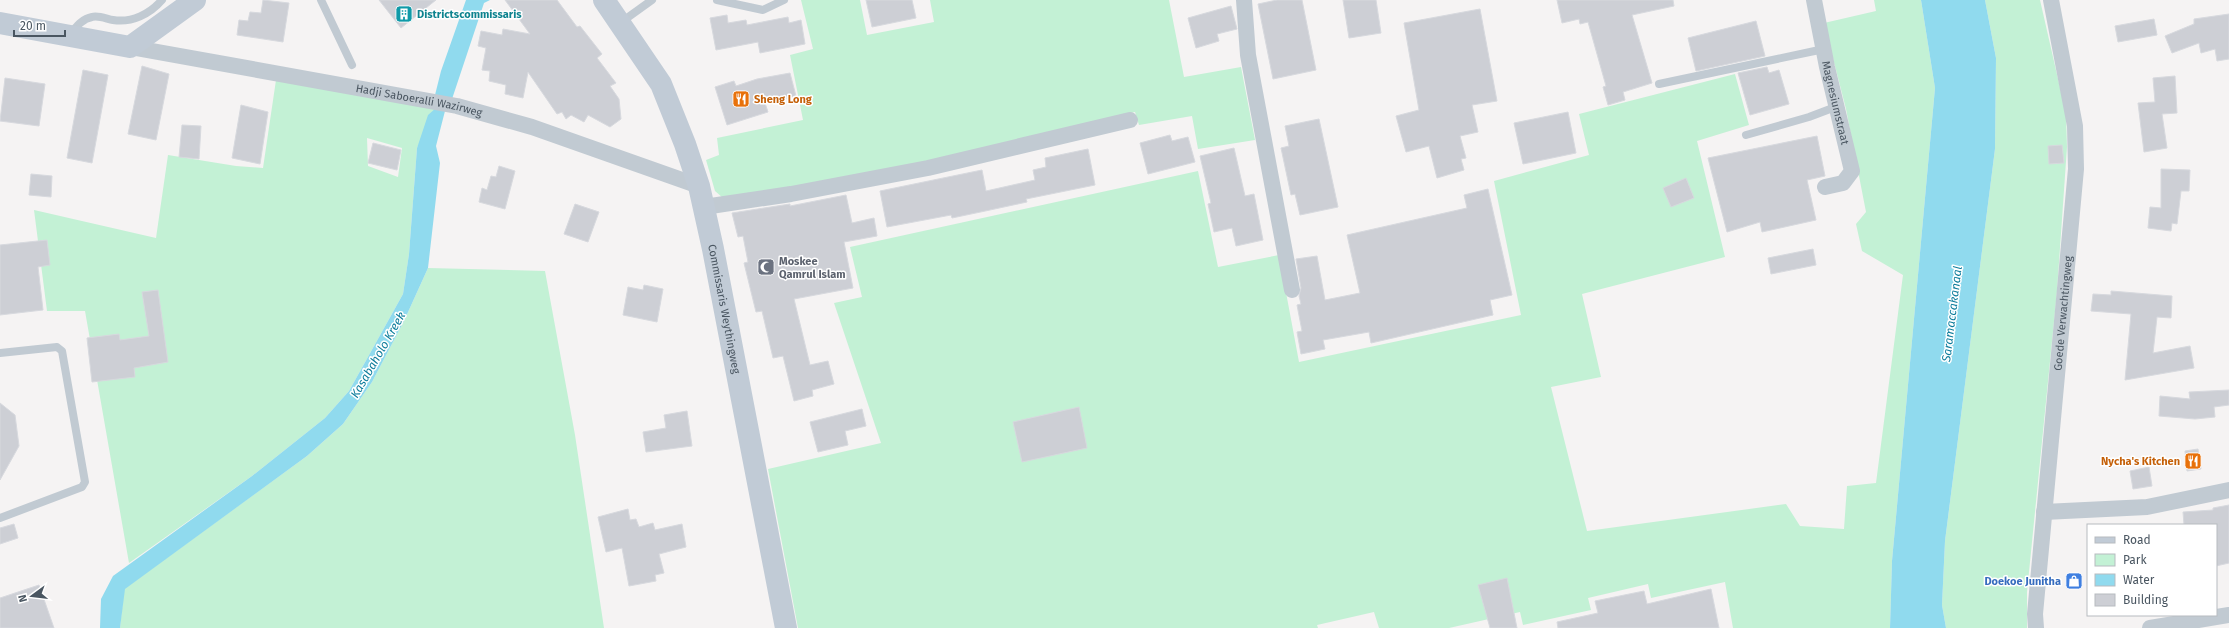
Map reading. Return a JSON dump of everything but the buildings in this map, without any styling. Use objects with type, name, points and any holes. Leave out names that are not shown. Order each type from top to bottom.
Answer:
[{"type":"main road","points":[[0,23],[130,48],[193,1]]},
{"type":"main road","name":"Commissaris Weythingweg","points":[[609,8],[661,84],[685,144],[699,186],[786,628]]},
{"type":"street","points":[[1244,0],[1248,55],[1292,290]]},
{"type":"street","name":"Magnesiumstraat","points":[[1814,0],[1852,171],[1844,183],[1825,187]]},
{"type":"street","name":"Goede Verwachtingweg","points":[[2036,628],[2035,614],[2076,169],[2075,126],[2051,0]]},
{"type":"street","name":"Hadji Saboeralli Wazirweg","points":[[130,48],[457,106],[532,128],[699,186]]},
{"type":"street","points":[[704,207],[791,194],[928,168],[1130,120]]},
{"type":"street","points":[[2044,512],[2146,507],[2229,490]]},
{"type":"street","points":[[2150,628],[2229,615]]},
{"type":"lane","points":[[69,36],[80,22],[93,16],[118,21],[140,17],[155,8],[162,0]]},
{"type":"lane","points":[[322,0],[352,64]]},
{"type":"lane","points":[[609,8],[652,0]]},
{"type":"lane","points":[[717,0],[763,10],[784,0]]},
{"type":"lane","points":[[1659,84],[1824,49]]},
{"type":"lane","points":[[1746,135],[1809,117],[1838,106]]},
{"type":"lane","points":[[0,353],[57,347],[62,351],[85,482],[82,487],[0,518]]},
{"type":"green space","points":[[801,0],[860,0],[867,35],[934,22],[930,0],[1169,0],[1184,77],[1241,67],[1255,140],[1198,149],[1192,116],[1139,125],[1135,112],[927,162],[787,188],[723,198],[715,191],[706,160],[719,155],[717,138],[803,120],[790,55],[813,49]]},
{"type":"green space","points":[[1874,0],[1921,0],[1935,88],[1892,561],[1890,628],[1733,628],[1725,582],[1651,598],[1648,584],[1588,598],[1591,610],[1523,625],[1520,612],[1449,628],[1379,628],[1374,612],[1317,625],[1318,628],[798,628],[768,469],[881,443],[834,303],[862,297],[850,247],[1198,171],[1218,267],[1279,255],[1299,362],[1521,315],[1494,181],[1589,155],[1579,114],[1735,74],[1749,125],[1697,141],[1725,257],[1582,294],[1601,377],[1551,387],[1587,531],[1786,504],[1800,526],[1844,529],[1847,486],[1876,483],[1903,275],[1862,251],[1856,224],[1866,212],[1846,109],[1824,23],[1876,11]]},
{"type":"green space","points":[[1985,0],[2040,0],[2066,114],[2067,147],[2057,291],[2027,592],[2027,628],[1946,628],[1942,605],[1945,541],[1995,149],[1996,58]]},
{"type":"green space","points":[[276,80],[436,108],[417,148],[409,254],[403,294],[349,391],[325,418],[252,476],[129,563],[85,311],[47,311],[34,210],[156,238],[168,155],[236,166],[263,168]],"holes":[[[367,138],[402,148],[398,177],[368,166]]]},
{"type":"green space","points":[[428,268],[545,271],[575,435],[604,628],[120,628],[124,589],[307,456],[343,424],[372,382],[404,321]]},
{"type":"water","points":[[466,0],[490,0],[484,3],[452,99],[435,95],[441,71]]},
{"type":"water","name":"Saramaccakanaal","points":[[1921,0],[1985,0],[1996,58],[1995,149],[1945,541],[1942,605],[1946,628],[1890,628],[1892,561],[1935,88]]},
{"type":"water","name":"Kasabaholo Kreek","points":[[436,108],[445,111],[436,146],[440,163],[428,268],[404,321],[372,382],[343,424],[307,456],[125,589],[120,628],[100,628],[101,599],[113,576],[252,476],[325,418],[349,391],[403,294],[409,254],[417,148],[428,115]]},
{"type":"place","name":"Districtscommissaris","points":[[404,14]]},
{"type":"place","name":"Sheng Long","points":[[741,99]]},
{"type":"place","name":"Moskee Qamrul Islam","points":[[766,267]]},
{"type":"place","name":"Nycha's Kitchen","points":[[2193,461]]},
{"type":"place","name":"Doekoe Junitha","points":[[2074,581]]}]
